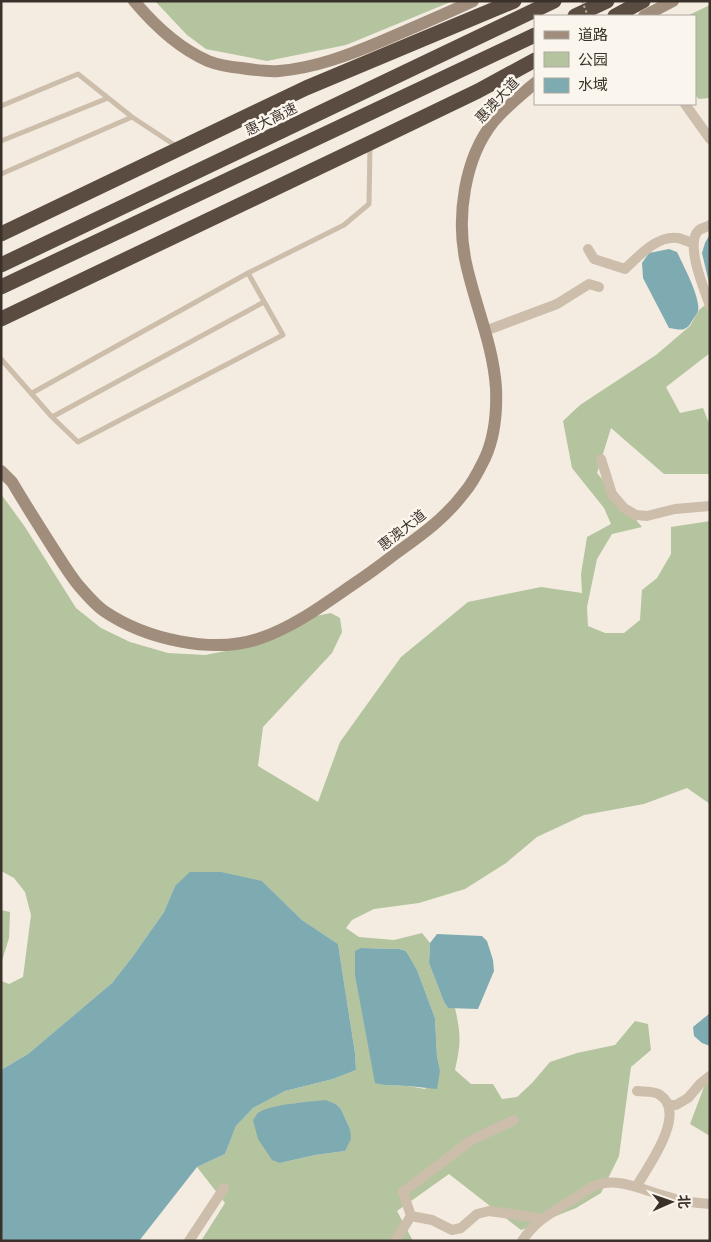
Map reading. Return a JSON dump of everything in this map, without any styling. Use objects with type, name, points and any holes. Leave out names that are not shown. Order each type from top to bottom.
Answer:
[{"type":"highway","points":[[1,234],[306,88],[514,1]]},
{"type":"highway","name":"惠大高速","points":[[1,265],[233,156],[554,1]]},
{"type":"highway","points":[[577,15],[607,1]]},
{"type":"highway","points":[[617,15],[643,1]]},
{"type":"highway","points":[[1,286],[534,35]]},
{"type":"highway","points":[[1,319],[370,144],[478,91],[534,61]]},
{"type":"street","points":[[134,1],[153,23],[170,38],[208,61],[227,67],[278,71],[308,67],[348,55],[473,1]]},
{"type":"street","points":[[646,15],[673,1]]},
{"type":"street","name":"惠澳大道","points":[[1,471],[12,482],[64,566],[78,585],[102,610],[123,622],[170,640],[193,644],[243,644],[276,632],[300,620],[366,576],[431,528],[464,493],[475,477],[486,455],[496,416],[495,375],[491,351],[466,263],[462,235],[462,211],[465,188],[479,145],[493,122],[510,104],[534,84]]},
{"type":"street","points":[[686,105],[710,139]]},
{"type":"street","points":[[710,225],[698,231],[693,243],[694,257],[710,306]]},
{"type":"street","points":[[588,249],[594,259],[625,269],[659,241],[678,238],[693,243]]},
{"type":"street","points":[[485,331],[557,304],[589,284],[599,286]]},
{"type":"street","points":[[601,459],[612,494],[624,508],[636,515],[647,516],[675,509],[710,506]]},
{"type":"street","points":[[668,1105],[676,1105],[688,1098],[710,1076]]},
{"type":"street","points":[[636,1187],[660,1148],[669,1125],[670,1112],[667,1101],[659,1094],[637,1091]]},
{"type":"street","points":[[411,1216],[403,1192],[470,1141],[514,1120]]},
{"type":"street","points":[[522,1241],[541,1219],[595,1186],[614,1182],[666,1197],[710,1204]]},
{"type":"street","points":[[189,1241],[224,1188]]},
{"type":"street","points":[[411,1216],[432,1220],[452,1230],[461,1228],[477,1214],[489,1211],[541,1219]]},
{"type":"street","points":[[395,1241],[411,1216]]},
{"type":"lane","points":[[1,106],[78,74],[132,117],[179,148]]},
{"type":"lane","points":[[1,141],[108,98]]},
{"type":"lane","points":[[1,174],[132,117]]},
{"type":"lane","points":[[32,393],[248,273],[344,225],[369,204],[370,144]]},
{"type":"lane","points":[[1,359],[52,417],[78,442],[283,335],[248,273]]},
{"type":"lane","points":[[52,417],[264,302]]},
{"type":"path","points":[[582,1],[588,15]]},
{"type":"green space","points":[[155,1],[453,1],[346,45],[267,61],[206,49],[187,35]]},
{"type":"green space","points":[[710,5],[710,98],[699,99],[696,96],[696,15],[689,15]]},
{"type":"green space","points":[[710,301],[710,353],[666,387],[680,413],[703,408],[710,426],[710,474],[664,474],[611,428],[597,473],[642,527],[612,534],[597,559],[587,607],[588,626],[605,633],[624,633],[640,620],[642,590],[657,578],[671,554],[671,527],[710,521],[710,804],[687,788],[644,804],[584,815],[537,837],[506,863],[465,889],[419,903],[374,909],[352,920],[346,928],[359,937],[394,940],[422,933],[430,943],[429,963],[444,1002],[448,1008],[455,1008],[460,1039],[455,1070],[471,1084],[493,1084],[502,1099],[517,1097],[550,1062],[577,1053],[615,1045],[635,1021],[648,1024],[651,1050],[631,1067],[619,1156],[601,1193],[576,1208],[521,1230],[449,1174],[397,1211],[413,1241],[201,1241],[225,1203],[197,1167],[225,1154],[236,1126],[253,1108],[285,1091],[333,1079],[356,1070],[338,944],[302,920],[262,881],[175,886],[164,912],[112,983],[28,1054],[1,1070],[1,981],[9,984],[23,977],[31,915],[25,892],[14,878],[1,871],[1,494],[25,527],[76,608],[101,628],[130,642],[168,653],[205,655],[262,644],[316,616],[331,613],[340,618],[342,632],[332,653],[263,727],[258,766],[318,802],[340,742],[401,657],[468,602],[541,587],[582,593],[581,574],[587,537],[611,524],[604,508],[572,468],[563,421],[580,405],[656,355],[690,326],[699,310]],"holes":[[[361,948],[399,949],[406,951],[417,970],[435,1018],[437,1057],[440,1070],[425,1089],[385,1085]],[[325,1101],[336,1104],[341,1109],[350,1129],[345,1151],[315,1155],[280,1163],[271,1108],[297,1103]]]},
{"type":"green space","points":[[1,910],[10,912],[9,938],[1,964]]},
{"type":"green space","points":[[710,1071],[710,1136],[690,1124]]},
{"type":"water","points":[[710,234],[710,287],[702,253]]},
{"type":"water","points":[[669,249],[677,252],[697,298],[698,311],[690,325],[685,329],[669,328],[643,278],[642,263],[649,253]]},
{"type":"water","points":[[190,872],[221,872],[262,881],[302,920],[338,944],[356,1070],[333,1079],[285,1091],[253,1108],[236,1126],[225,1154],[197,1167],[139,1241],[1,1241],[1,1070],[28,1054],[112,983],[164,912],[175,886]]},
{"type":"water","points":[[437,934],[482,936],[487,941],[493,960],[494,971],[478,1009],[448,1008],[444,1002],[429,963],[430,943]]},
{"type":"water","points":[[361,948],[399,949],[406,951],[417,970],[435,1018],[437,1057],[440,1070],[437,1089],[375,1083],[355,975],[355,951]]},
{"type":"water","points":[[710,1013],[710,1046],[702,1043],[694,1036],[693,1027]]},
{"type":"water","points":[[325,1100],[336,1104],[341,1109],[350,1129],[351,1139],[345,1151],[315,1155],[280,1163],[272,1160],[258,1139],[253,1120],[257,1114],[263,1110],[280,1105]]}]
